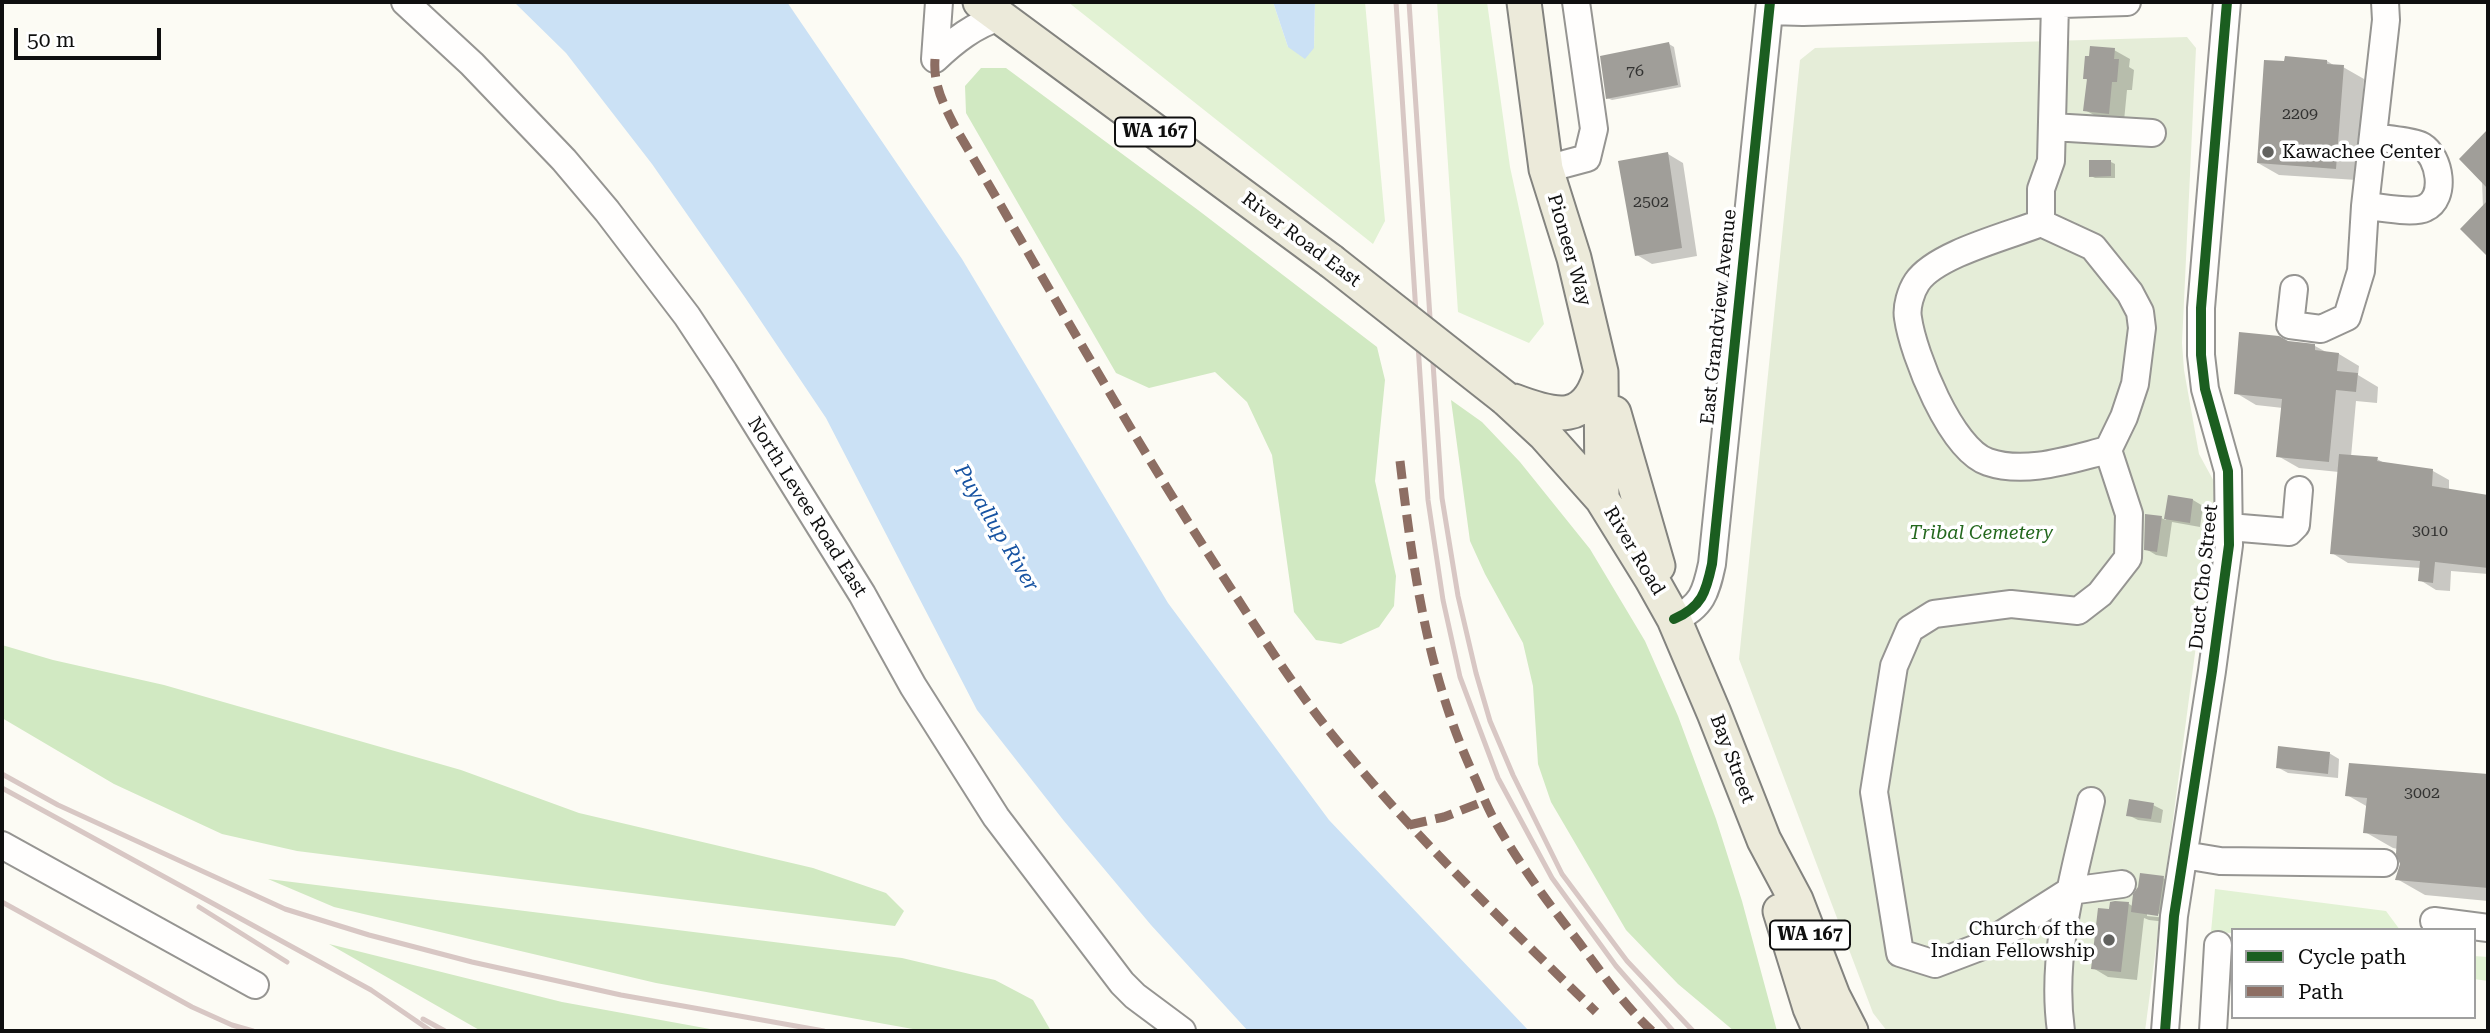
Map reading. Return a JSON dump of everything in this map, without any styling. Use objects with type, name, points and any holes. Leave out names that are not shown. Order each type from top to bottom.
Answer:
[{"type":"main road","name":"Pioneer Way","points":[[1524,2],[1546,169],[1574,258],[1601,372],[1602,499]]},
{"type":"main road","name":"River Road East","points":[[990,9],[1331,261],[1505,398],[1545,435],[1602,499]]},
{"type":"main road","points":[[1601,372],[1674,619]]},
{"type":"main road","points":[[1505,398],[1541,411],[1560,414],[1574,412],[1593,395],[1601,372]]},
{"type":"main road","name":"River Road","points":[[1602,499],[1674,619],[1700,679]]},
{"type":"main road","name":"Bay Street","points":[[1700,679],[1764,840],[1796,900],[1833,996],[1851,1031]]},
{"type":"main road","name":"Bay Street","points":[[1764,840],[1786,933],[1820,1031]]},
{"type":"street","name":"North Levee Road East","points":[[405,2],[519,111],[648,263],[724,372],[862,594],[913,686],[996,817],[1122,983],[1182,1031]]},
{"type":"street","points":[[939,2],[935,59],[982,23],[990,9]]},
{"type":"street","points":[[1546,169],[1587,158],[1594,129],[1576,2]]},
{"type":"street","points":[[1769,6],[1803,12],[2127,2]]},
{"type":"street","name":"Duct Cho Street","points":[[2165,1031],[2174,916],[2213,671],[2229,527],[2228,471],[2205,388],[2201,355],[2201,308],[2227,2]]},
{"type":"street","points":[[2294,289],[2290,325],[2320,329],[2347,317],[2361,271],[2365,206],[2386,20],[2385,2]]},
{"type":"street","points":[[2041,223],[2041,189],[2051,161],[2055,4]]},
{"type":"street","name":"East Grandview Avenue","points":[[1674,619],[1688,613],[1702,598],[1712,564],[1769,6]]},
{"type":"street","points":[[2052,127],[2152,133]]},
{"type":"street","points":[[2365,206],[2424,209],[2432,203],[2439,177],[2434,159],[2422,146],[2373,137]]},
{"type":"street","points":[[2108,450],[2043,466],[2011,466],[1987,462],[1969,453],[1947,421],[1925,377],[1908,317],[1909,303],[1917,282],[1949,257],[2041,223],[2093,247],[2130,293],[2140,312],[2142,328],[2136,384],[2108,450],[2129,514],[2128,558],[2100,594],[2078,611],[2011,604],[1934,614],[1910,629],[1894,666],[1874,792],[1900,953],[1935,964],[1985,945],[2070,891],[2122,884]]},
{"type":"street","points":[[2229,527],[2289,533],[2295,525],[2299,490]]},
{"type":"street","points":[[2061,1031],[2061,943],[2091,801]]},
{"type":"street","points":[[2,845],[255,985]]},
{"type":"street","points":[[2184,856],[2220,861],[2384,863]]},
{"type":"street","points":[[2434,921],[2488,928]]},
{"type":"street","points":[[2213,1031],[2218,946]]},
{"type":"green space","points":[[1068,2],[1273,2],[1288,47],[1314,48],[1315,2],[1365,2],[1385,221],[1373,244]]},
{"type":"green space","points":[[1437,2],[1487,2],[1510,167],[1544,324],[1529,343],[1458,312]]},
{"type":"green space","name":"Tribal Cemetery","points":[[2187,37],[2196,48],[2182,343],[2184,370],[2199,454],[2217,487],[2145,1031],[1887,1031],[1873,1013],[1739,659],[1800,60],[1815,48]]},
{"type":"green space","points":[[981,68],[1006,68],[1377,347],[1385,380],[1375,481],[1396,576],[1394,606],[1379,627],[1341,644],[1316,640],[1294,612],[1272,455],[1247,402],[1215,372],[1149,388],[1116,373],[966,113],[965,86]]},
{"type":"green space","points":[[1451,400],[1482,422],[1520,462],[1590,549],[1645,641],[1678,716],[1716,819],[1742,901],[1777,1031],[1734,1031],[1678,984],[1626,930],[1551,802],[1538,764],[1533,686],[1523,643],[1470,541]]},
{"type":"green space","points":[[2,645],[53,660],[164,685],[461,770],[579,813],[813,868],[886,893],[904,911],[895,926],[297,851],[222,834],[114,784],[2,718]]},
{"type":"green space","points":[[268,879],[902,958],[995,980],[1033,1000],[1051,1031],[924,1031],[656,983],[334,907]]},
{"type":"green space","points":[[2215,889],[2386,911],[2399,928],[2231,928],[2231,933],[2211,932]]},
{"type":"green space","points":[[329,944],[562,1002],[721,1031],[481,1031]]},
{"type":"green space","points":[[2476,956],[2488,957],[2488,981],[2476,979]]},
{"type":"water","name":"Puyallup River","points":[[514,2],[787,2],[962,259],[1168,603],[1329,820],[1529,1031],[1248,1031],[1151,925],[1064,821],[977,710],[826,418],[652,164],[566,53]]},
{"type":"water","points":[[1273,2],[1315,2],[1314,48],[1305,59],[1288,47]]},
{"type":"building","points":[[1669,42],[1678,85],[1606,99],[1600,56]]},
{"type":"building","points":[[2090,46],[2115,48],[2114,59],[2119,59],[2117,82],[2112,82],[2109,114],[2083,111],[2087,79],[2083,79],[2085,56],[2089,56]]},
{"type":"building","points":[[2285,56],[2327,60],[2327,64],[2344,65],[2336,169],[2257,163],[2264,60],[2284,61]]},
{"type":"building","points":[[2488,129],[2488,189],[2459,159]]},
{"type":"building","points":[[1668,152],[1682,248],[1635,256],[1618,161]]},
{"type":"building","points":[[2089,160],[2111,160],[2111,176],[2089,177]]},
{"type":"building","points":[[2488,200],[2488,257],[2460,229]]},
{"type":"building","points":[[2239,332],[2279,336],[2288,341],[2315,344],[2315,350],[2339,353],[2337,371],[2358,373],[2356,392],[2336,390],[2329,462],[2276,457],[2282,399],[2234,394]]},
{"type":"building","points":[[2339,454],[2378,457],[2377,461],[2433,469],[2432,486],[2488,495],[2488,568],[2435,562],[2433,583],[2418,581],[2420,561],[2330,554]]},
{"type":"building","points":[[2168,495],[2193,499],[2190,523],[2164,519]]},
{"type":"building","points":[[2145,514],[2162,516],[2157,552],[2144,550]]},
{"type":"building","points":[[2278,746],[2330,752],[2328,774],[2276,768]]},
{"type":"building","points":[[2349,763],[2488,774],[2488,888],[2395,880],[2400,864],[2396,854],[2397,836],[2363,833],[2367,798],[2345,796]]},
{"type":"building","points":[[2129,799],[2154,803],[2151,819],[2126,816]]},
{"type":"building","points":[[2140,873],[2164,876],[2158,916],[2131,912]]},
{"type":"building","points":[[2110,902],[2129,902],[2121,972],[2091,969],[2098,908],[2109,909]]},
{"type":"railway","points":[[1396,2],[1428,500],[1443,600],[1460,677],[1498,778],[1552,878],[1616,966],[1673,1031]]},
{"type":"railway","points":[[1409,2],[1442,498],[1458,596],[1476,673],[1490,721],[1513,775],[1562,874],[1627,961],[1693,1031]]},
{"type":"railway","points":[[2,774],[58,805],[285,909],[369,935],[472,962],[621,995],[824,1031]]},
{"type":"railway","points":[[2,788],[371,990],[431,1031]]},
{"type":"railway","points":[[2,902],[192,1007],[232,1025],[253,1031]]},
{"type":"railway","points":[[199,907],[287,962]]},
{"type":"railway","points":[[423,1019],[445,1031]]},
{"type":"marked path","points":[[935,59],[938,86],[955,127],[1154,467],[1288,675],[1330,732],[1392,806],[1458,876],[1596,1012]]},
{"type":"marked path","points":[[1400,461],[1417,584],[1434,664],[1459,742],[1485,802],[1505,839],[1545,898],[1613,988],[1652,1031]]},
{"type":"marked path","points":[[1409,825],[1444,817],[1485,801]]},
{"type":"cycle path","points":[[1674,619],[1697,604],[1712,564],[1770,2]]},
{"type":"cycle path","points":[[2165,1031],[2174,916],[2229,545],[2228,471],[2205,389],[2201,355],[2201,308],[2227,2]]},
{"type":"place","name":"Kawachee Center","points":[[2268,152]]},
{"type":"place","name":"Church of the Indian Fellowship","points":[[2109,940]]}]
